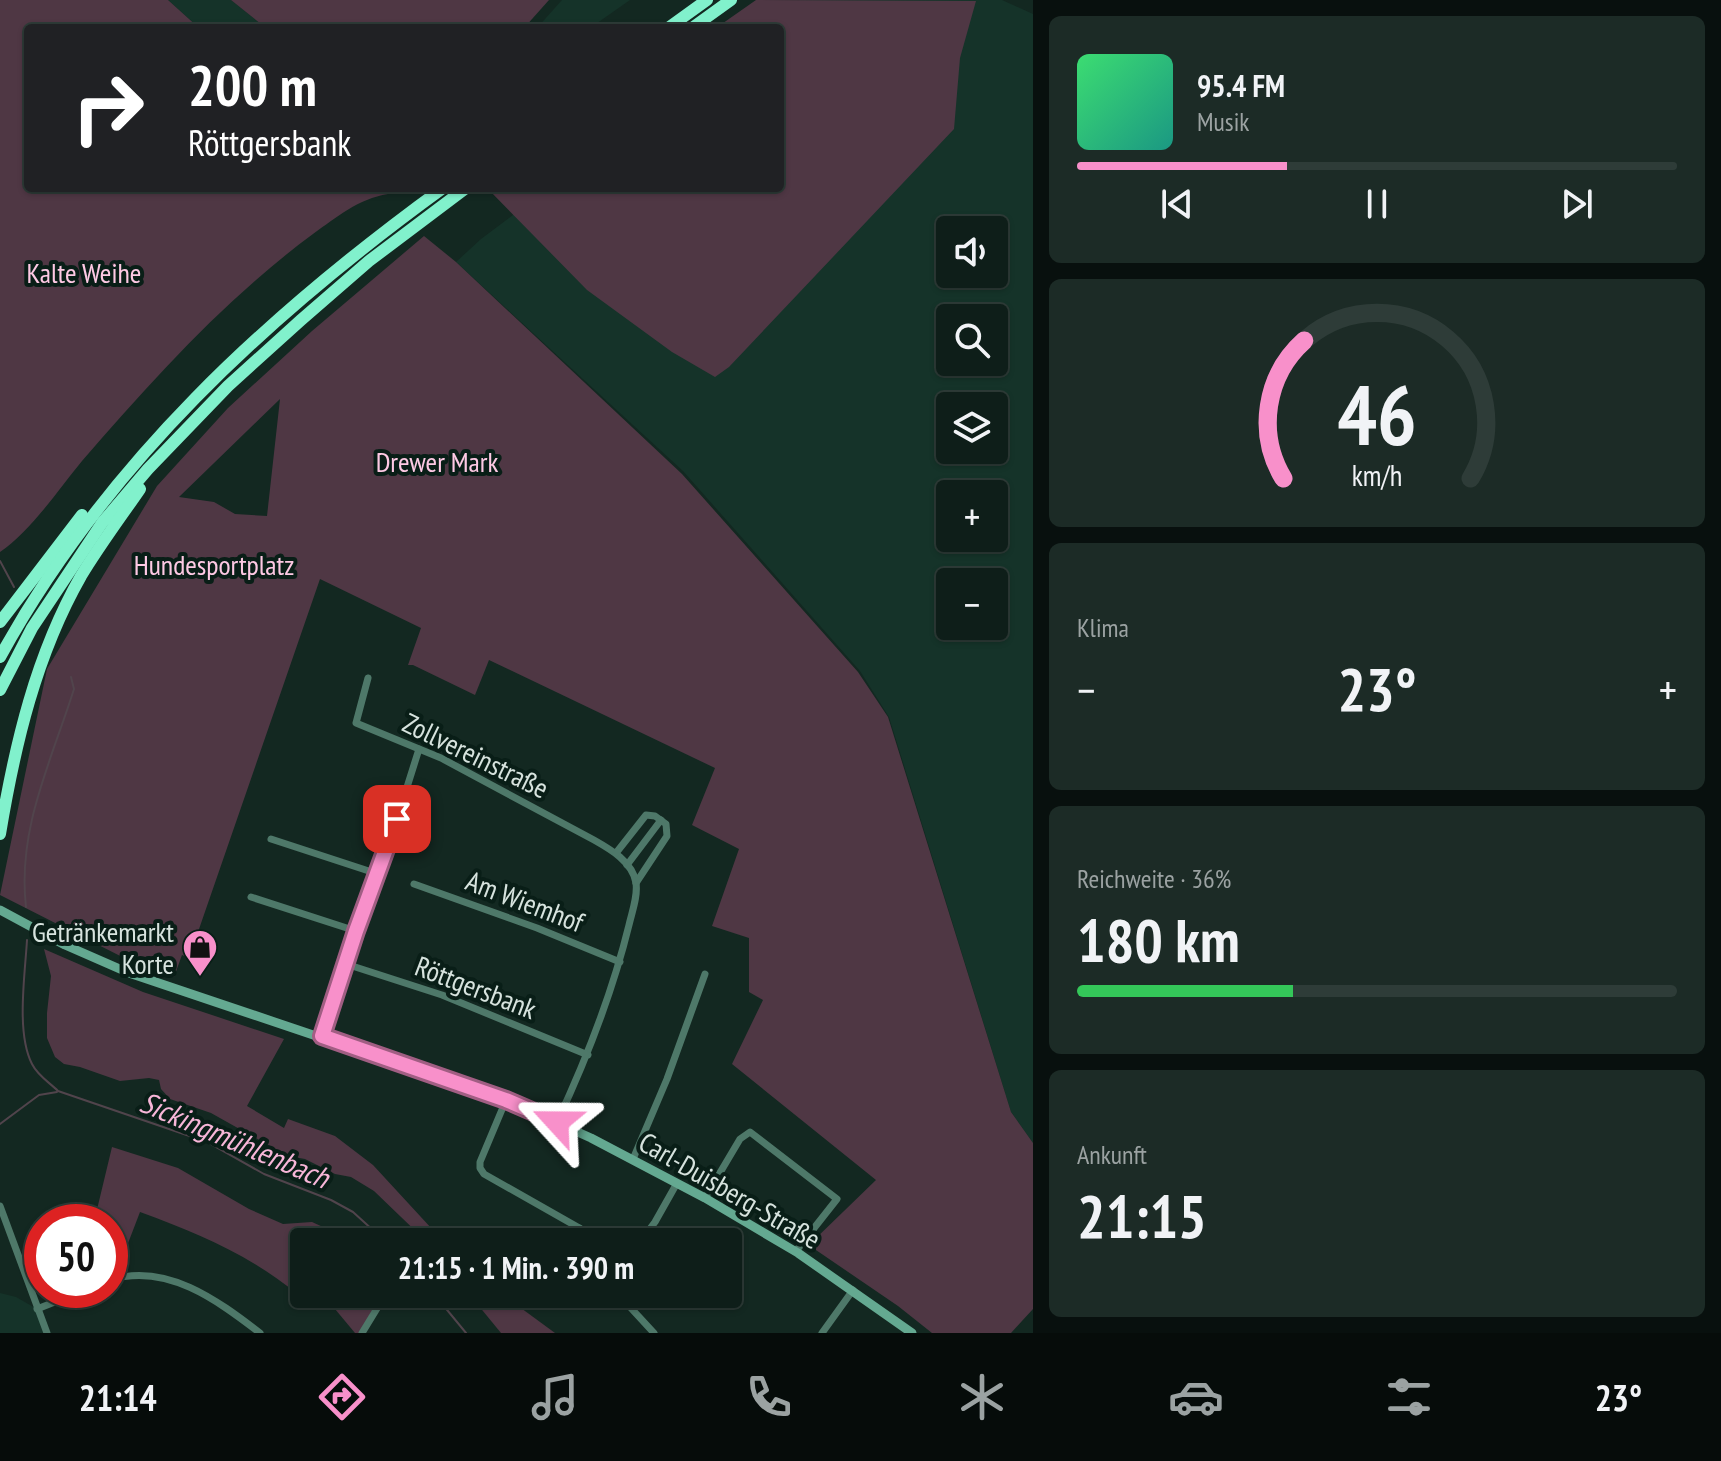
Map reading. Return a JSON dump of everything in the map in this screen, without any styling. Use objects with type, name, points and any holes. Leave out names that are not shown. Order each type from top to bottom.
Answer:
[{"type":"highway","points":[[674,24],[707,0]]},
{"type":"highway","points":[[698,24],[731,0]]},
{"type":"highway","points":[[0,657],[47,579],[88,520],[132,465],[203,389],[298,300],[438,192]]},
{"type":"highway","points":[[0,690],[32,628],[102,523],[148,469],[228,386],[301,320],[369,261],[461,192]]},
{"type":"highway","points":[[0,622],[126,460],[176,407],[203,389]]},
{"type":"highway","points":[[0,834],[20,732],[33,686],[50,644],[80,579],[141,488],[148,469]]},
{"type":"main road","name":"Carl-Duisberg-Straße","points":[[0,910],[65,945],[129,973],[506,1100],[557,1122],[633,1159],[796,1251],[912,1333]]},
{"type":"street","name":"Zollvereinstraße","points":[[368,678],[356,723],[419,749],[616,853],[627,865],[636,883]]},
{"type":"street","points":[[322,1036],[419,749]]},
{"type":"street","points":[[557,1122],[588,1055],[620,962],[636,883],[667,836],[666,824],[651,815],[641,818],[616,853]]},
{"type":"street","points":[[627,865],[661,820]]},
{"type":"street","points":[[271,839],[378,874]]},
{"type":"street","name":"Am Wiemhof","points":[[414,884],[537,928],[620,962]]},
{"type":"street","points":[[251,897],[356,931]]},
{"type":"street","name":"Röttgersbank","points":[[346,964],[423,988],[588,1055]]},
{"type":"street","points":[[633,1159],[667,1079],[705,974]]},
{"type":"street","points":[[506,1100],[480,1168],[484,1174],[579,1228]]},
{"type":"street","points":[[705,1198],[740,1139],[750,1132],[837,1199],[796,1251]]},
{"type":"street","points":[[650,1228],[677,1183]]},
{"type":"street","points":[[0,1206],[47,1333]]},
{"type":"street","points":[[128,1275],[155,1275],[224,1306],[260,1333]]},
{"type":"street","points":[[822,1333],[853,1290]]},
{"type":"street","points":[[362,1333],[377,1308]]},
{"type":"street","points":[[631,1308],[654,1333]]},
{"type":"shaded area","points":[[168,0],[231,0],[261,24],[195,24]]},
{"type":"shaded area","points":[[562,0],[630,0],[596,24],[541,24]]},
{"type":"shaded area","points":[[800,0],[1002,0],[1033,14],[1033,1143],[1011,1112],[889,717],[860,671],[683,471],[456,262],[544,192],[784,192],[783,24]]},
{"type":"shaded area","points":[[0,1293],[24,1302],[24,1308],[37,1309],[47,1333],[0,1333]]},
{"type":"green space","name":"Kalte Weihe","points":[[0,0],[168,0],[195,24],[24,24],[24,192],[388,194],[357,204],[331,221],[250,285],[191,341],[82,461],[33,522],[0,552]]},
{"type":"green space","points":[[231,0],[549,0],[528,24],[261,24]]},
{"type":"green space","points":[[756,0],[976,1],[960,58],[954,129],[729,367],[715,377],[672,352],[587,290],[491,192],[784,192],[784,24],[722,24]]},
{"type":"green space","name":"Drewer Mark","points":[[424,236],[456,262],[682,474],[858,672],[888,717],[1011,1112],[1033,1143],[1033,1309],[1011,1333],[932,1333],[813,1248],[812,1242],[876,1180],[732,1064],[763,1000],[749,992],[749,938],[712,926],[739,849],[692,825],[715,768],[489,660],[475,695],[408,665],[421,628],[320,579],[189,958],[182,955],[174,977],[136,964],[0,895],[47,669],[157,486],[228,408],[312,331]],"holes":[[[280,399],[267,516],[235,514],[214,502],[179,497]]]},
{"type":"green space","points":[[44,949],[143,992],[284,1039],[247,1106],[284,1128],[288,1119],[335,1136],[373,1165],[431,1228],[412,1228],[374,1191],[351,1177],[335,1174],[305,1159],[288,1156],[211,1113],[170,1099],[161,1089],[159,1080],[120,1081],[64,1064],[55,1057],[47,1038],[51,976]]},
{"type":"green space","points":[[112,1147],[178,1168],[249,1209],[283,1224],[312,1222],[324,1228],[290,1228],[290,1288],[231,1250],[140,1212],[128,1243],[128,1204],[98,1204]]},
{"type":"green space","points":[[334,1308],[374,1308],[359,1333],[355,1333]]},
{"type":"green space","points":[[480,1308],[521,1308],[555,1333],[501,1333]]},
{"type":"waterway","points":[[0,561],[14,587]]},
{"type":"waterway","points":[[26,907],[26,850],[31,823],[74,689],[71,677]]},
{"type":"waterway","name":"Sickingmühlenbach","points":[[27,940],[23,1004],[27,1051],[37,1072],[58,1091],[207,1142],[264,1174],[331,1200],[353,1212],[371,1228]]},
{"type":"waterway","points":[[0,1124],[39,1095],[57,1092]]},
{"type":"waterway","name":"Sickingmühlenbach","points":[[445,1308],[466,1333]]},
{"type":"place","name":"Getränkemarkt Korte","points":[[200,978]]},
{"type":"route","points":[[397,819],[322,1036],[506,1100],[557,1122]]},
{"type":"park label","name":"Hundesportplatz","points":[[214,564]]}]
